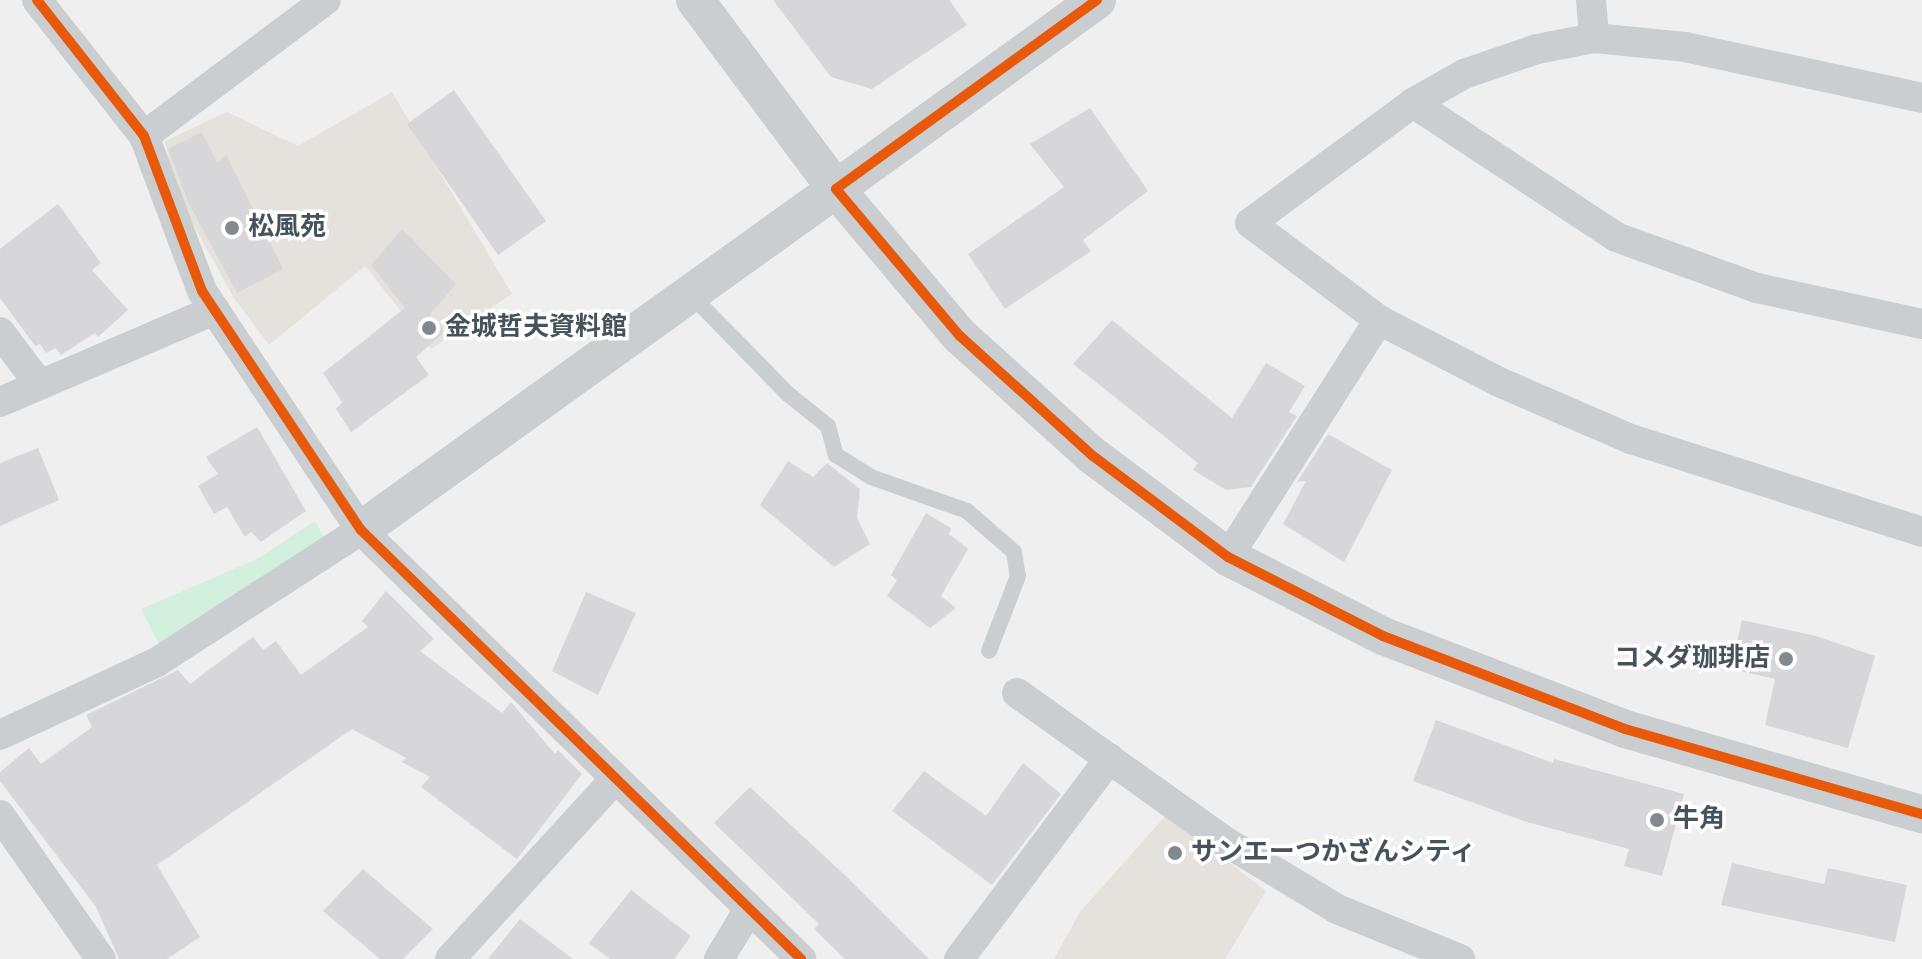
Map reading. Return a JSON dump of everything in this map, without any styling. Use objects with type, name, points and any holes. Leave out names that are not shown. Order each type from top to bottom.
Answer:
[{"type":"street","points":[[37,0],[144,136],[202,291],[361,530],[801,959]]},
{"type":"street","points":[[144,136],[326,0]]},
{"type":"street","points":[[695,0],[836,189],[960,336],[1093,456],[1228,557],[1383,636],[1625,729],[1922,814]]},
{"type":"street","points":[[0,735],[157,662],[361,530],[1097,0]]},
{"type":"street","points":[[1591,0],[1594,38]]},
{"type":"street","points":[[1922,98],[1685,47],[1594,38],[1537,49],[1464,74],[1413,103],[1250,223],[1379,320],[1499,382],[1631,439],[1922,532]]},
{"type":"street","points":[[1413,103],[1616,237],[1757,288],[1922,324]]},
{"type":"street","points":[[0,402],[215,310]]},
{"type":"street","points":[[1228,557],[1379,320]]},
{"type":"street","points":[[0,332],[40,385]]},
{"type":"street","points":[[1017,693],[1226,842],[1337,909],[1460,959]]},
{"type":"street","points":[[959,959],[1110,758]]},
{"type":"street","points":[[450,959],[615,779]]},
{"type":"street","points":[[0,815],[101,959]]},
{"type":"street","points":[[719,959],[749,909]]},
{"type":"lane","points":[[691,295],[788,394],[828,426],[836,455],[871,477],[967,511],[1014,552],[1018,576],[989,651]]},
{"type":"shaded area","name":"松風苑","points":[[392,92],[512,294],[431,349],[365,266],[269,345],[234,298],[175,192],[165,141],[227,112],[298,146]]},
{"type":"shaded area","name":"サンエーつかざんシティ","points":[[1167,814],[1266,891],[1225,959],[1054,959],[1080,912]]},
{"type":"green space","points":[[315,521],[324,537],[161,648],[141,609],[257,559]]},
{"type":"building","points":[[773,0],[949,0],[967,25],[872,89],[831,77]]},
{"type":"building","points":[[454,90],[546,221],[498,255],[407,124]]},
{"type":"building","points":[[1090,108],[1148,191],[1083,240],[1091,251],[1005,309],[968,254],[1064,187],[1030,144]]},
{"type":"building","name":"松風苑","points":[[202,132],[217,162],[226,155],[283,269],[237,293],[189,204],[168,149]]},
{"type":"building","points":[[58,204],[101,263],[92,270],[128,310],[98,337],[95,333],[61,355],[56,348],[46,353],[40,344],[35,346],[0,298],[0,249]]},
{"type":"building","points":[[402,229],[456,284],[429,315],[444,332],[416,357],[429,375],[351,432],[336,409],[342,402],[323,373],[405,308],[371,265]]},
{"type":"building","points":[[1112,320],[1232,418],[1266,363],[1305,386],[1289,412],[1297,416],[1251,487],[1226,490],[1193,470],[1198,463],[1073,364]]},
{"type":"building","points":[[257,427],[306,511],[261,542],[251,532],[245,537],[227,507],[214,514],[198,486],[218,474],[206,457]]},
{"type":"building","points":[[1328,434],[1392,470],[1344,562],[1283,524],[1306,481],[1297,482]]},
{"type":"building","points":[[38,448],[59,500],[0,526],[0,463]]},
{"type":"building","points":[[788,461],[813,477],[827,463],[860,489],[857,518],[870,544],[834,567],[760,505]]},
{"type":"building","points":[[926,513],[951,528],[949,534],[968,549],[941,596],[956,608],[930,628],[887,596],[897,580],[891,575]]},
{"type":"building","points":[[386,591],[434,639],[420,651],[502,713],[511,702],[555,754],[558,750],[582,774],[517,859],[421,787],[430,777],[402,762],[406,758],[352,729],[157,865],[200,937],[167,959],[119,959],[96,907],[0,781],[0,772],[29,748],[41,764],[92,727],[86,715],[178,670],[190,684],[253,637],[263,650],[276,641],[301,675],[368,627],[362,621]]},
{"type":"building","points":[[586,592],[636,613],[598,695],[552,671]]},
{"type":"building","points":[[1742,620],[1816,636],[1875,656],[1848,748],[1765,725],[1775,679],[1731,669]]},
{"type":"building","points":[[1436,720],[1553,763],[1554,759],[1684,794],[1662,876],[1624,866],[1629,849],[1527,822],[1413,781]]},
{"type":"building","points":[[1023,763],[1061,794],[992,885],[892,811],[924,771],[986,816]]},
{"type":"building","points":[[750,787],[929,959],[845,959],[814,929],[819,924],[714,823]]},
{"type":"building","points":[[1732,863],[1824,884],[1828,868],[1907,885],[1895,942],[1721,905]]},
{"type":"building","points":[[363,869],[433,929],[403,959],[380,959],[323,911]]},
{"type":"building","points":[[631,890],[691,936],[674,959],[610,959],[589,943]]},
{"type":"building","points":[[520,919],[573,959],[488,959]]},
{"type":"cycle path","points":[[37,0],[144,136],[202,291],[361,530],[801,959]]},
{"type":"cycle path","points":[[1097,0],[836,189],[960,336],[1093,456],[1228,557],[1383,636],[1625,729],[1922,814]]},
{"type":"place","name":"松風苑","points":[[232,228]]},
{"type":"place","name":"金城哲夫資料館","points":[[429,328]]},
{"type":"place","name":"コメダ珈琲店","points":[[1786,659]]},
{"type":"place","name":"牛角","points":[[1657,820]]},
{"type":"place","name":"サンエーつかざんシティ","points":[[1175,853]]}]
